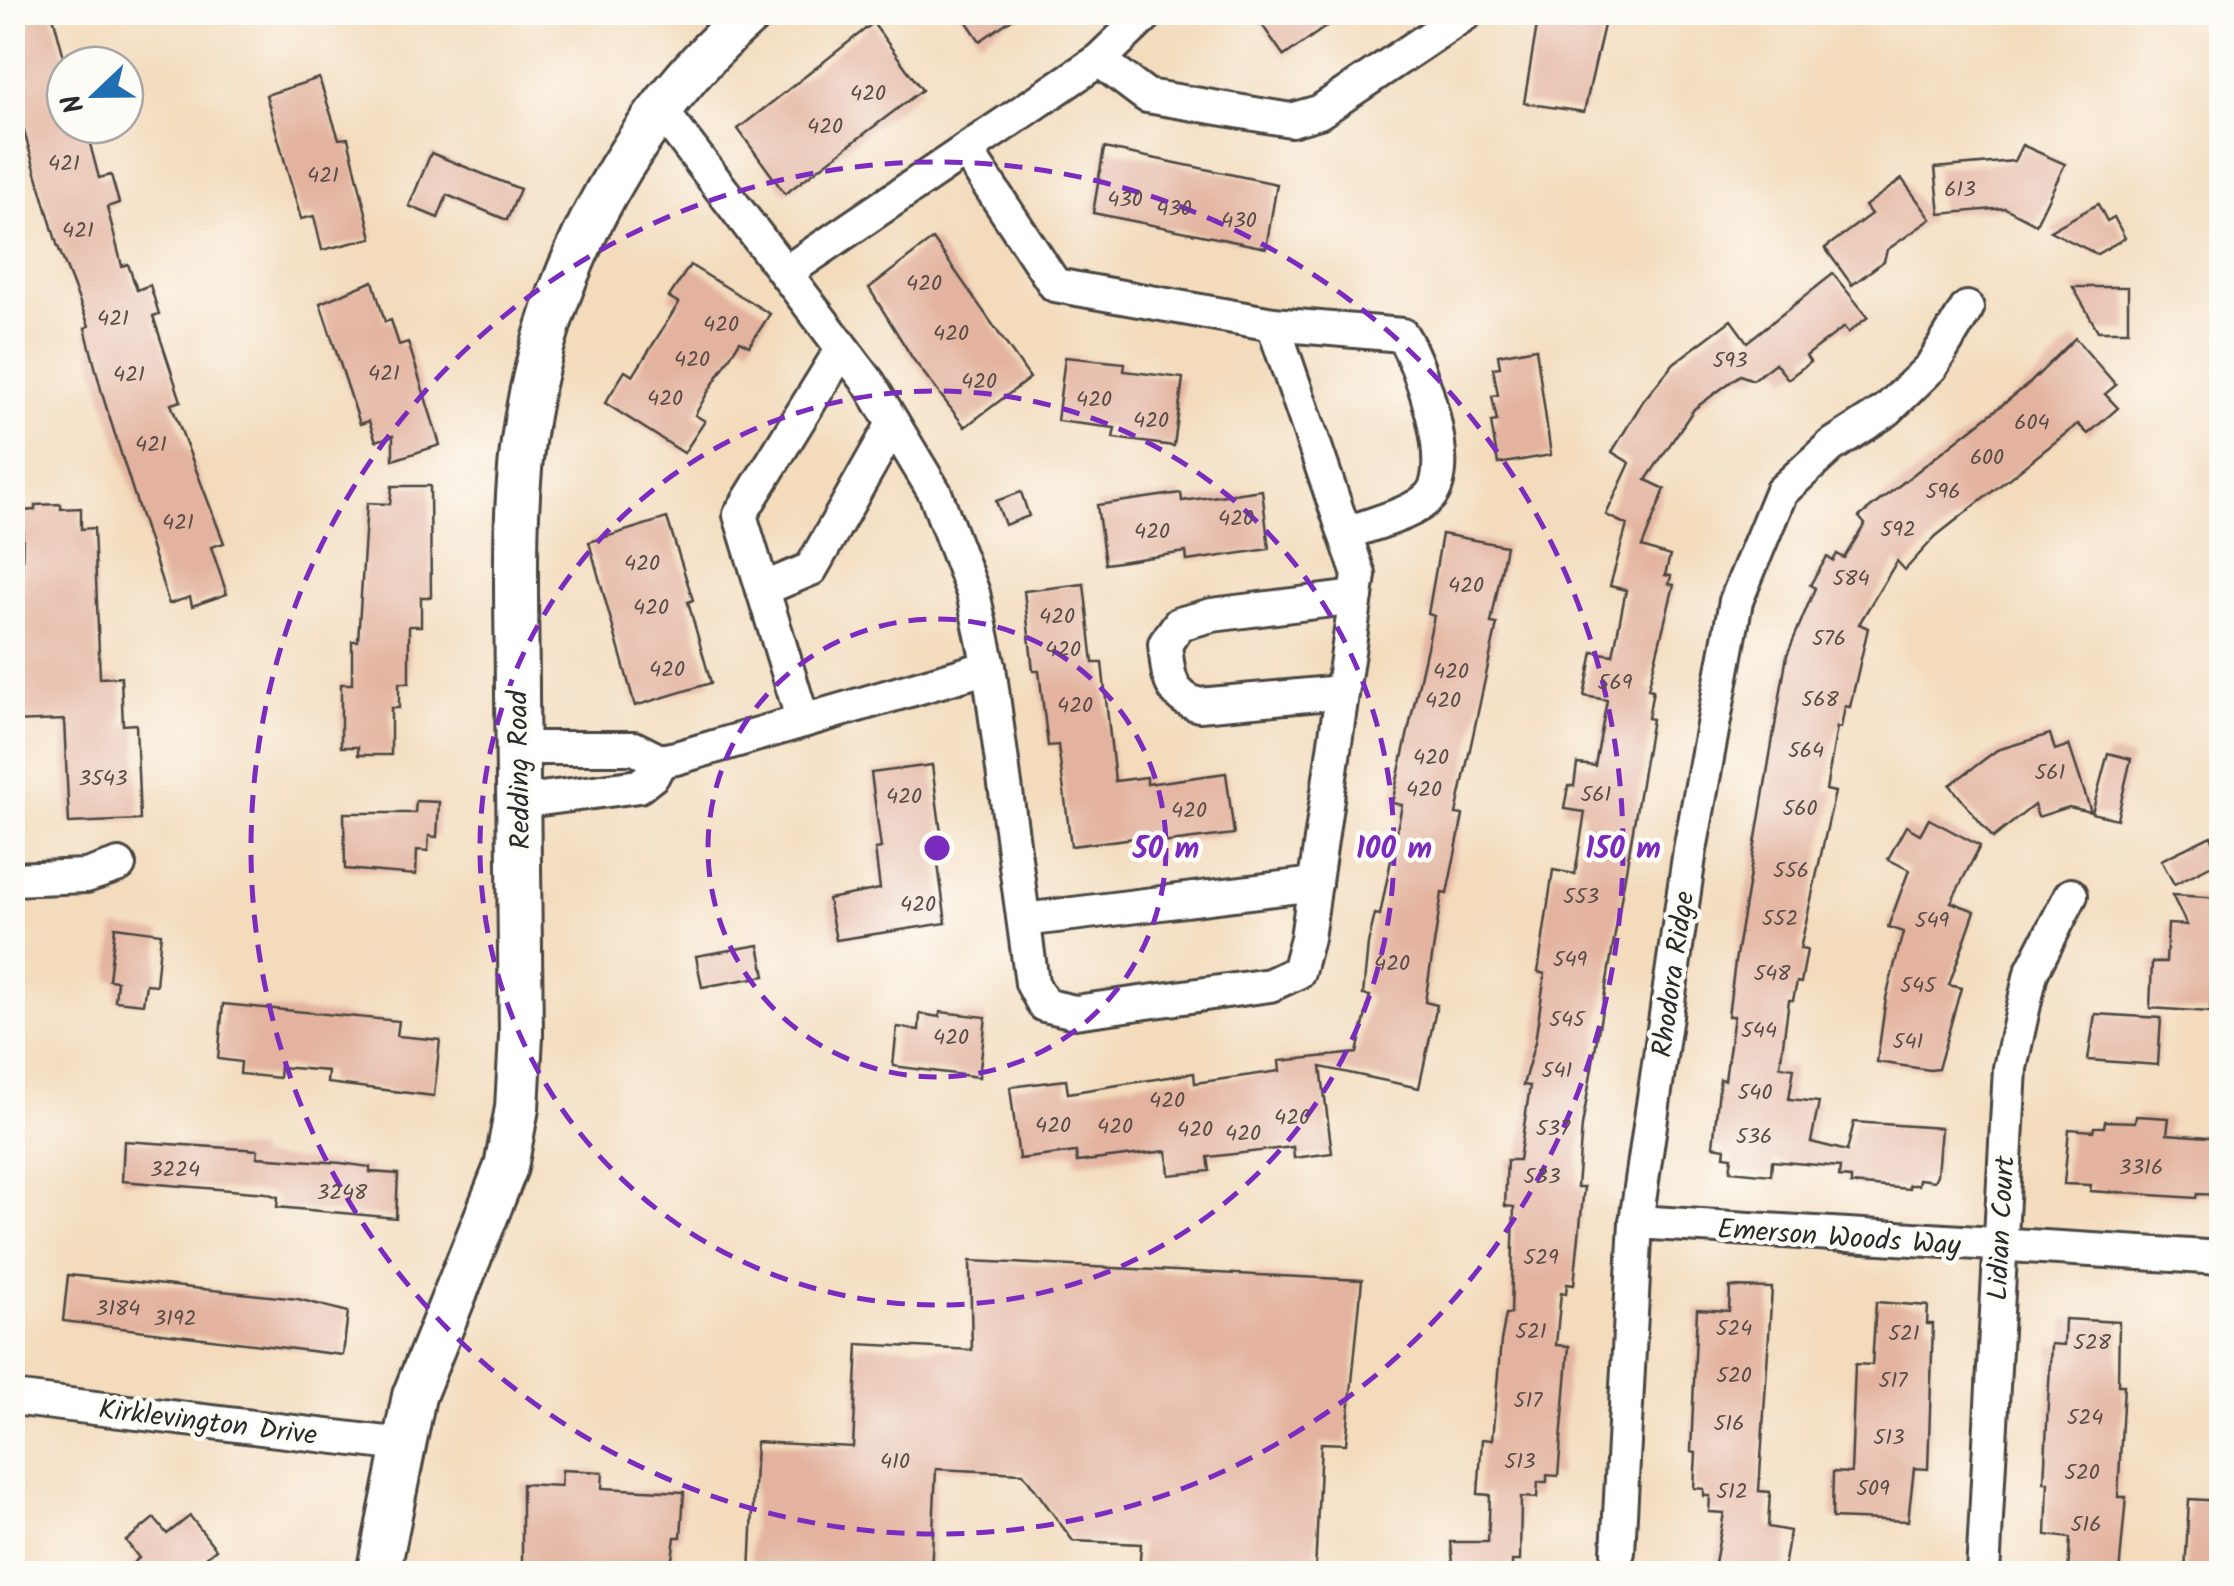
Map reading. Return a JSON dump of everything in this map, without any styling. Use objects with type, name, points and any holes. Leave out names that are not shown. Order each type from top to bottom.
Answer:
[{"type":"street","name":"Redding Road","points":[[378,1574],[414,1396],[477,1244],[513,1137],[520,1036],[516,545],[524,435],[536,370],[579,248],[626,161],[692,70],[752,12]]},
{"type":"street","points":[[785,274],[1098,60],[1148,12]]},
{"type":"street","points":[[1098,60],[1147,96],[1291,120],[1319,112],[1468,12]]},
{"type":"street","points":[[660,110],[842,349],[935,493],[973,593],[990,667],[1032,983],[1044,1005],[1075,1012],[1270,985],[1298,972],[1315,884],[1359,575],[1273,324]]},
{"type":"street","points":[[966,150],[1054,284],[1273,324],[1402,335],[1418,359],[1440,457],[1440,484],[1426,500],[1345,534]]},
{"type":"street","name":"Rhodora Ridge","points":[[1618,1552],[1636,1222],[1700,792],[1736,601],[1746,568],[1781,492],[1831,446],[1887,410],[1930,367],[1966,308]]},
{"type":"street","points":[[803,721],[740,515],[842,349]]},
{"type":"street","points":[[763,589],[810,569],[893,424]]},
{"type":"street","points":[[1342,692],[1199,705],[1182,700],[1169,682],[1165,644],[1178,624],[1212,614],[1356,598]]},
{"type":"street","points":[[518,748],[634,748],[660,761],[990,667]]},
{"type":"street","points":[[518,802],[639,786],[653,775],[660,761]]},
{"type":"street","points":[[12,879],[86,876],[119,866]]},
{"type":"street","points":[[1024,920],[1315,884]]},
{"type":"street","name":"Lidian Court","points":[[1983,1574],[2005,1126],[2017,1024],[2031,973],[2071,895]]},
{"type":"street","name":"Emerson Woods Way","points":[[1636,1222],[2222,1258]]},
{"type":"street","name":"Kirklevington Drive","points":[[12,1398],[403,1444]]},
{"type":"building","points":[[12,12],[52,12],[61,45],[45,45],[45,145],[90,145],[99,178],[111,175],[119,203],[107,207],[122,266],[128,264],[137,290],[150,285],[159,314],[153,316],[181,401],[171,404],[224,543],[211,547],[227,594],[192,606],[190,597],[169,604],[103,397],[85,328],[89,326],[57,244],[22,125],[16,126],[12,113]]},
{"type":"building","points":[[960,12],[1022,12],[980,41]]},
{"type":"building","points":[[1253,12],[1347,12],[1284,56]]},
{"type":"building","points":[[1546,12],[1607,12],[1584,112],[1524,103],[1538,19],[1545,20]]},
{"type":"building","points":[[873,23],[922,90],[785,194],[738,129]]},
{"type":"building","points":[[319,78],[339,139],[348,138],[372,238],[322,250],[314,216],[301,219],[266,95]]},
{"type":"building","points":[[2022,145],[2065,164],[2036,224],[2005,208],[1940,214],[1935,168],[2014,161]]},
{"type":"building","points":[[1104,148],[1277,184],[1266,248],[1093,213]]},
{"type":"building","points":[[431,153],[520,189],[507,220],[447,195],[438,218],[409,206]]},
{"type":"building","points":[[1902,179],[1931,219],[1887,250],[1884,261],[1852,285],[1825,248],[1871,214],[1865,206]]},
{"type":"building","points":[[2098,204],[2107,221],[2114,217],[2125,238],[2097,254],[2050,231]]},
{"type":"building","points":[[933,239],[1030,378],[965,427],[913,359],[869,288]]},
{"type":"building","points":[[690,265],[770,314],[749,346],[740,341],[708,392],[695,415],[705,421],[684,453],[605,403],[625,371],[633,376],[679,303],[669,297]]},
{"type":"building","points":[[1833,274],[1868,317],[1848,333],[1844,327],[1806,356],[1810,362],[1788,379],[1775,363],[1753,380],[1740,375],[1694,409],[1646,480],[1665,489],[1642,547],[1670,556],[1665,575],[1671,576],[1669,584],[1674,585],[1648,689],[1653,690],[1648,718],[1652,719],[1582,1126],[1577,1187],[1584,1187],[1574,1285],[1567,1284],[1566,1294],[1561,1293],[1556,1345],[1569,1346],[1558,1476],[1547,1475],[1547,1482],[1538,1482],[1537,1498],[1521,1497],[1520,1561],[1512,1561],[1512,1574],[1454,1574],[1451,1542],[1488,1542],[1490,1495],[1478,1494],[1482,1439],[1492,1440],[1501,1341],[1506,1314],[1511,1314],[1514,1207],[1505,1206],[1507,1160],[1519,1160],[1530,1086],[1523,1085],[1535,1042],[1545,974],[1538,972],[1553,870],[1575,874],[1585,812],[1564,809],[1568,786],[1574,786],[1577,764],[1595,766],[1607,700],[1584,696],[1593,652],[1613,655],[1626,590],[1610,586],[1627,525],[1606,515],[1630,463],[1612,452],[1643,401],[1674,363],[1731,320],[1747,342]]},
{"type":"building","points":[[373,281],[385,322],[391,320],[399,345],[408,342],[440,445],[393,460],[393,436],[376,441],[369,421],[360,424],[320,303]]},
{"type":"building","points":[[2073,287],[2128,287],[2128,331],[2098,331]]},
{"type":"building","points":[[2075,338],[2116,385],[2105,394],[2118,408],[2088,434],[2078,424],[1936,536],[1905,570],[1897,561],[1859,624],[1868,628],[1850,707],[1845,706],[1841,728],[1837,727],[1826,790],[1835,792],[1800,949],[1807,950],[1801,983],[1797,982],[1793,1000],[1789,1000],[1780,1066],[1794,1068],[1789,1099],[1819,1102],[1811,1142],[1847,1151],[1854,1122],[1941,1128],[1937,1175],[1934,1181],[1919,1179],[1918,1185],[1909,1185],[1909,1189],[1851,1184],[1851,1178],[1839,1177],[1840,1167],[1772,1161],[1771,1175],[1730,1171],[1732,1157],[1724,1156],[1725,1148],[1713,1146],[1720,1079],[1725,1080],[1734,1016],[1728,1016],[1735,962],[1787,655],[1815,588],[1810,585],[1827,557],[1833,561],[1837,554],[1844,558],[1865,524],[1859,517],[2030,383]]},
{"type":"building","points":[[1536,348],[1551,455],[1498,464],[1491,422],[1497,421],[1492,396],[1498,395],[1493,368],[1500,367],[1498,355]]},
{"type":"building","points":[[1065,357],[1125,363],[1124,371],[1183,378],[1174,446],[1113,438],[1115,428],[1057,421]]},
{"type":"building","points":[[392,486],[430,486],[431,597],[421,597],[421,626],[409,626],[409,683],[399,683],[399,708],[391,708],[391,755],[358,755],[358,747],[341,747],[341,684],[352,684],[352,641],[358,641],[367,503],[390,504]]},
{"type":"building","points":[[1262,490],[1269,549],[1187,561],[1186,552],[1105,564],[1097,505],[1181,493],[1182,501]]},
{"type":"building","points":[[1021,492],[1029,516],[1005,525],[996,501]]},
{"type":"building","points":[[61,504],[61,509],[81,508],[81,529],[94,528],[100,678],[121,677],[123,725],[136,724],[140,820],[69,823],[64,720],[12,722],[12,579],[22,579],[23,511],[35,510],[35,505]]},
{"type":"building","points":[[667,518],[693,600],[688,602],[711,683],[635,706],[589,542]]},
{"type":"building","points":[[1442,534],[1506,546],[1491,623],[1497,624],[1456,814],[1463,815],[1447,894],[1442,893],[1425,1002],[1437,1005],[1419,1088],[1321,1067],[1332,1153],[1294,1158],[1293,1147],[1208,1157],[1210,1171],[1169,1175],[1167,1151],[1077,1162],[1076,1152],[1019,1159],[1010,1087],[1066,1080],[1068,1093],[1194,1073],[1195,1083],[1280,1071],[1279,1061],[1357,1053],[1370,996],[1363,995],[1368,944],[1375,914],[1380,915],[1402,805],[1392,803],[1434,616],[1428,614]]},
{"type":"building","points":[[1084,584],[1093,663],[1102,663],[1115,781],[1147,777],[1147,784],[1226,773],[1234,834],[1153,844],[1151,836],[1071,846],[1058,745],[1048,746],[1039,671],[1033,671],[1024,591]]},
{"type":"building","points":[[2050,734],[2055,750],[2069,745],[2091,812],[2069,807],[2038,817],[2034,805],[1993,838],[1950,785],[1997,750]]},
{"type":"building","points":[[2108,753],[2131,759],[2117,819],[2092,813]]},
{"type":"building","points":[[932,765],[942,841],[935,842],[946,923],[836,940],[828,899],[880,889],[875,849],[881,848],[871,773]]},
{"type":"building","points":[[416,801],[439,802],[437,837],[429,836],[428,851],[417,850],[416,875],[345,869],[344,813],[415,813]]},
{"type":"building","points":[[1929,819],[1980,846],[1951,902],[1975,911],[1949,985],[1961,988],[1938,1069],[1930,1070],[1877,1062],[1886,998],[1903,932],[1888,927],[1909,870],[1888,859],[1906,826],[1920,834]]},
{"type":"building","points":[[2211,836],[2222,860],[2174,884],[2161,860]]},
{"type":"building","points":[[2172,895],[2222,898],[2222,947],[2215,947],[2210,1012],[2150,1008],[2152,962],[2166,962],[2168,924],[2187,925]]},
{"type":"building","points":[[115,927],[161,933],[156,985],[146,984],[143,1004],[115,1001],[117,981],[109,980]]},
{"type":"building","points":[[759,945],[765,976],[702,987],[696,956]]},
{"type":"building","points":[[223,1004],[399,1021],[397,1036],[440,1040],[434,1096],[327,1083],[328,1071],[280,1067],[279,1078],[240,1074],[241,1062],[218,1059]]},
{"type":"building","points":[[940,1012],[986,1017],[979,1077],[893,1066],[897,1027],[919,1030],[920,1014],[940,1017]]},
{"type":"building","points":[[2095,1014],[2161,1018],[2158,1065],[2088,1060]]},
{"type":"building","points":[[2136,1116],[2169,1118],[2167,1134],[2222,1138],[2222,1195],[2197,1194],[2196,1198],[2090,1191],[2091,1185],[2064,1184],[2069,1129],[2093,1131],[2094,1127],[2104,1127],[2105,1121],[2135,1122]]},
{"type":"building","points":[[124,1141],[258,1150],[257,1157],[341,1163],[370,1167],[370,1172],[398,1174],[396,1218],[277,1207],[278,1197],[266,1193],[122,1181]]},
{"type":"building","points":[[970,1261],[1362,1280],[1346,1444],[1321,1443],[1315,1574],[1139,1574],[1141,1544],[1073,1541],[1023,1473],[936,1469],[931,1574],[750,1574],[756,1442],[853,1447],[858,1344],[972,1350]]},
{"type":"building","points":[[68,1275],[298,1299],[348,1312],[343,1355],[63,1321]]},
{"type":"building","points":[[1730,1287],[1772,1288],[1759,1491],[1770,1492],[1768,1527],[1790,1531],[1783,1574],[1713,1574],[1724,1513],[1709,1512],[1710,1496],[1704,1496],[1704,1489],[1694,1488],[1696,1453],[1691,1452],[1697,1309],[1729,1311]]},
{"type":"building","points":[[1876,1302],[1928,1306],[1927,1324],[1933,1324],[1928,1469],[1914,1468],[1908,1521],[1832,1518],[1833,1472],[1851,1473],[1855,1364],[1872,1365]]},
{"type":"building","points":[[2065,1319],[2119,1322],[2118,1385],[2124,1385],[2118,1497],[2126,1497],[2119,1574],[2068,1574],[2070,1538],[2046,1535],[2048,1482],[2044,1482],[2051,1344],[2064,1345]]},
{"type":"building","points":[[562,1470],[603,1472],[602,1488],[684,1492],[681,1537],[675,1537],[670,1574],[522,1574],[522,1484],[561,1486]]},
{"type":"building","points":[[2189,1499],[2222,1501],[2222,1574],[2185,1574]]},
{"type":"building","points":[[190,1516],[216,1549],[185,1574],[120,1574],[139,1558],[126,1541],[154,1518],[167,1534]]}]
